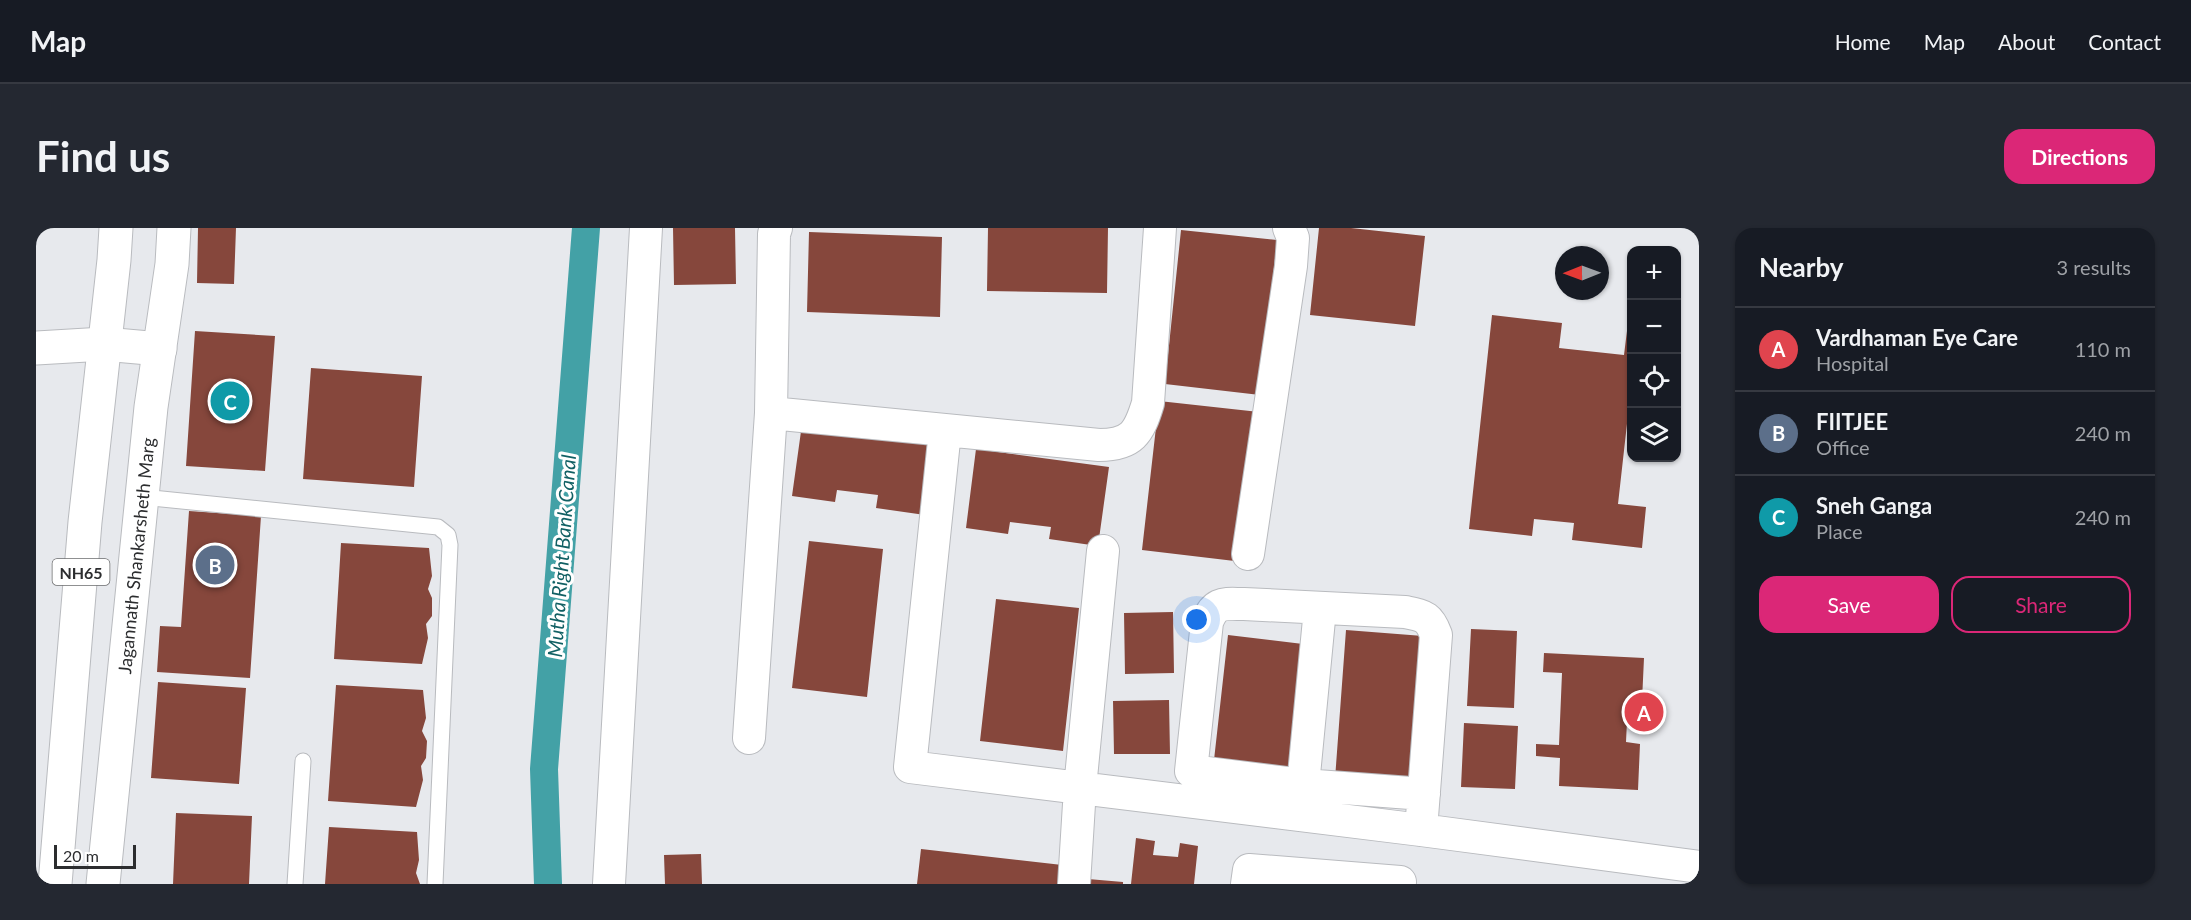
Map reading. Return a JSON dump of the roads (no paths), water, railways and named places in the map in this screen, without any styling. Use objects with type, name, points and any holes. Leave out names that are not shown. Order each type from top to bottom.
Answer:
[{"type":"main road","name":"NH65","points":[[55,884],[85,522],[116,228]]},
{"type":"main road","name":"Jagannath Shankarsheth Marg","points":[[103,884],[151,407],[172,264],[174,228]]},
{"type":"main road","points":[[36,348],[104,344],[160,349]]},
{"type":"street","points":[[609,884],[646,228]]},
{"type":"street","points":[[749,738],[771,413],[774,234],[776,228]]},
{"type":"street","points":[[771,413],[1055,442],[1112,445],[1129,438],[1140,428],[1148,404],[1160,228]]},
{"type":"street","points":[[1248,554],[1291,266],[1293,238],[1289,228]]},
{"type":"street","points":[[945,431],[910,767],[1699,867]]},
{"type":"street","points":[[1074,884],[1080,788],[1103,551]]},
{"type":"street","points":[[1421,830],[1424,794],[1436,635],[1431,622],[1422,615],[1405,612],[1244,604],[1220,604],[1211,610],[1206,622],[1191,771],[1303,785],[1424,794]]},
{"type":"street","points":[[1303,785],[1320,609]]},
{"type":"street","points":[[1247,884],[1249,870],[1400,882]]},
{"type":"lane","points":[[142,497],[438,527],[448,534],[449,556],[435,884]]},
{"type":"lane","points":[[295,884],[303,761]]},
{"type":"waterway","name":"Mutha Right Bank Canal","points":[[548,884],[544,769],[586,228]]},
{"type":"place","name":"Sneh Ganga","points":[[230,401]]},
{"type":"place","name":"FIITJEE","points":[[215,565]]},
{"type":"place","name":"Vardhaman Eye Care","points":[[1644,712]]}]
